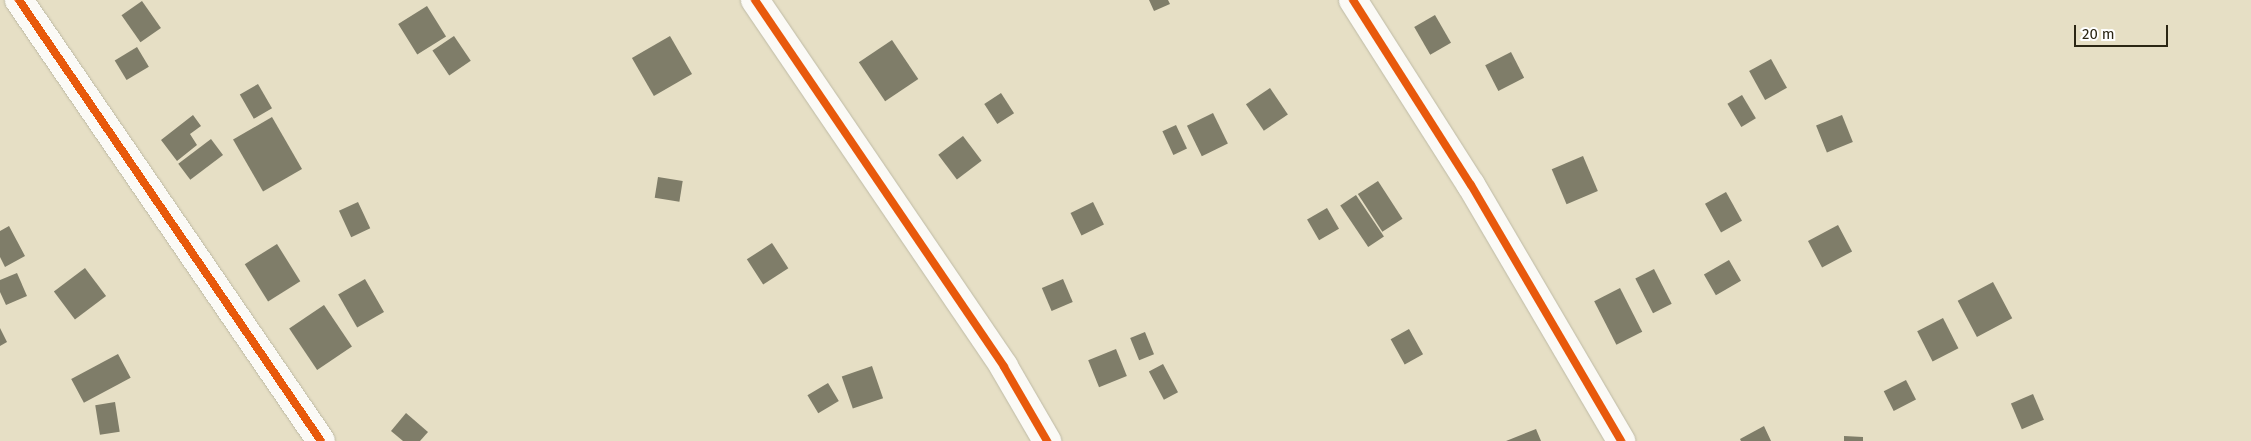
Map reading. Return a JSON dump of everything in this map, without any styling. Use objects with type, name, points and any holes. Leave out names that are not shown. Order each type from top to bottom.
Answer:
[{"type":"street","points":[[19,0],[321,441]]},
{"type":"street","points":[[755,0],[1004,367],[1047,441]]},
{"type":"street","points":[[1354,0],[1471,185],[1621,441]]},
{"type":"building","points":[[1149,0],[1168,0],[1170,4],[1154,11]]},
{"type":"building","points":[[142,1],[161,28],[140,42],[122,15]]},
{"type":"building","points":[[427,6],[446,37],[417,55],[398,24]]},
{"type":"building","points":[[1435,15],[1451,43],[1430,55],[1414,27]]},
{"type":"building","points":[[454,36],[471,61],[449,75],[432,51]]},
{"type":"building","points":[[670,36],[692,74],[654,96],[632,58]]},
{"type":"building","points":[[892,40],[918,79],[885,101],[859,62]]},
{"type":"building","points":[[137,47],[149,67],[127,80],[115,60]]},
{"type":"building","points":[[1511,52],[1524,78],[1498,91],[1485,65]]},
{"type":"building","points":[[1771,59],[1787,88],[1765,100],[1749,71]]},
{"type":"building","points":[[258,84],[272,108],[254,119],[240,95]]},
{"type":"building","points":[[1270,88],[1288,115],[1264,131],[1246,104]]},
{"type":"building","points":[[1001,93],[1014,113],[997,124],[984,104]]},
{"type":"building","points":[[1742,95],[1756,118],[1741,127],[1727,104]]},
{"type":"building","points":[[1213,113],[1228,144],[1202,156],[1187,126]]},
{"type":"building","points":[[193,115],[201,126],[190,134],[197,145],[177,161],[161,140]]},
{"type":"building","points":[[1842,115],[1853,142],[1827,152],[1816,125]]},
{"type":"building","points":[[272,117],[302,169],[263,191],[233,140]]},
{"type":"building","points":[[1176,125],[1187,149],[1173,155],[1162,131]]},
{"type":"building","points":[[963,136],[982,161],[957,179],[938,155]]},
{"type":"building","points":[[211,139],[223,155],[190,180],[178,164]]},
{"type":"building","points":[[1583,156],[1598,191],[1567,204],[1552,169]]},
{"type":"building","points":[[658,177],[683,181],[679,202],[655,198]]},
{"type":"building","points":[[1378,181],[1403,219],[1382,232],[1358,194]]},
{"type":"building","points":[[1726,192],[1742,221],[1721,232],[1705,204]]},
{"type":"building","points":[[1356,195],[1384,236],[1368,247],[1340,206]]},
{"type":"building","points":[[358,202],[370,228],[351,237],[339,211]]},
{"type":"building","points":[[1093,202],[1104,224],[1081,235],[1071,213]]},
{"type":"building","points":[[1327,208],[1339,229],[1319,240],[1307,220]]},
{"type":"building","points":[[1838,225],[1852,251],[1822,267],[1808,241]]},
{"type":"building","points":[[9,226],[25,256],[5,267],[0,257],[0,231]]},
{"type":"building","points":[[772,243],[788,268],[763,284],[747,259]]},
{"type":"building","points":[[277,244],[300,281],[268,301],[245,264]]},
{"type":"building","points":[[1729,260],[1741,281],[1716,295],[1704,274]]},
{"type":"building","points":[[85,268],[106,296],[75,319],[54,291]]},
{"type":"building","points":[[1654,269],[1672,304],[1653,313],[1635,279]]},
{"type":"building","points":[[17,273],[27,296],[6,305],[0,292],[0,280]]},
{"type":"building","points":[[365,279],[384,312],[357,327],[338,294]]},
{"type":"building","points":[[1063,279],[1073,302],[1052,311],[1042,288]]},
{"type":"building","points":[[1993,282],[2012,318],[1977,337],[1958,301]]},
{"type":"building","points":[[1620,288],[1642,332],[1616,345],[1594,301]]},
{"type":"building","points":[[324,305],[352,346],[317,370],[289,328]]},
{"type":"building","points":[[1943,318],[1958,348],[1933,361],[1917,331]]},
{"type":"building","points":[[0,328],[7,342],[0,346]]},
{"type":"building","points":[[1409,329],[1423,354],[1405,365],[1391,339]]},
{"type":"building","points":[[1145,332],[1154,354],[1139,360],[1130,338]]},
{"type":"building","points":[[1116,349],[1127,376],[1099,387],[1088,360]]},
{"type":"building","points":[[118,354],[131,378],[84,403],[71,379]]},
{"type":"building","points":[[1163,364],[1178,392],[1164,400],[1149,372]]},
{"type":"building","points":[[872,366],[883,398],[853,409],[842,376]]},
{"type":"building","points":[[1906,380],[1916,400],[1894,411],[1884,391]]},
{"type":"building","points":[[828,383],[839,401],[818,413],[807,395]]},
{"type":"building","points":[[2033,394],[2044,420],[2022,429],[2011,403]]},
{"type":"building","points":[[115,402],[120,432],[100,435],[95,405]]},
{"type":"building","points":[[406,413],[428,432],[420,441],[403,441],[391,431]]},
{"type":"building","points":[[1764,426],[1771,441],[1741,441],[1740,439]]},
{"type":"building","points":[[1536,429],[1541,441],[1506,441]]},
{"type":"building","points":[[1844,436],[1863,437],[1863,441],[1844,441]]},
{"type":"cycle path","points":[[19,0],[321,441]]},
{"type":"cycle path","points":[[755,0],[1004,367],[1047,441]]},
{"type":"cycle path","points":[[1353,0],[1471,185],[1621,441]]}]
